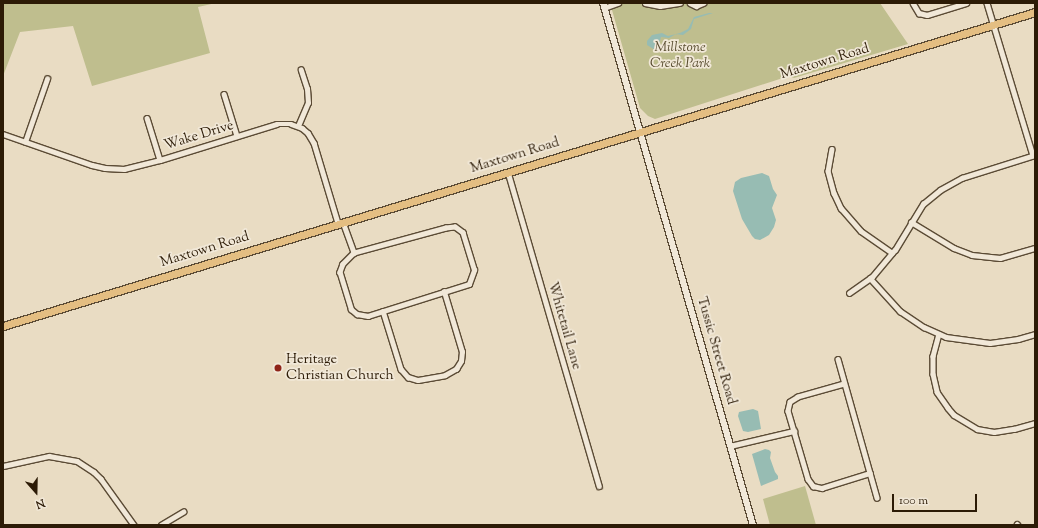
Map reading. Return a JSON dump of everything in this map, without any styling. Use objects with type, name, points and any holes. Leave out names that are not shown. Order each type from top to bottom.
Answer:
[{"type":"main road","name":"Tussic Street Road","points":[[604,5],[639,132],[753,525]]},
{"type":"main road","name":"Maxtown Road","points":[[3,326],[1035,12]]},
{"type":"street","points":[[604,5],[618,3]]},
{"type":"street","points":[[645,3],[660,6],[680,3]]},
{"type":"street","points":[[690,3],[696,6],[703,3]]},
{"type":"street","points":[[913,3],[919,13],[927,15],[966,3]]},
{"type":"street","points":[[849,293],[870,278],[892,253],[923,204],[949,184],[962,178],[1034,155],[986,3]]},
{"type":"street","points":[[301,70],[307,89],[308,103],[298,126],[308,133],[314,143],[341,223],[354,253]]},
{"type":"street","points":[[25,142],[47,79]]},
{"type":"street","points":[[224,94],[237,136]]},
{"type":"street","points":[[148,118],[160,160]]},
{"type":"street","name":"Wake Drive","points":[[3,134],[86,164],[105,168],[135,167],[277,124],[291,124],[298,126]]},
{"type":"street","points":[[832,149],[828,171],[834,193],[841,208],[860,231],[892,253]]},
{"type":"street","name":"Whitetail Lane","points":[[508,172],[599,486]]},
{"type":"street","points":[[911,222],[954,248],[972,255],[1000,258],[1035,248]]},
{"type":"street","points":[[455,227],[463,233],[474,270],[469,284],[444,292],[368,316],[357,314],[351,309],[340,272],[343,264],[354,253],[446,228],[455,227]]},
{"type":"street","points":[[870,278],[900,311],[924,327],[939,334],[977,342],[990,343],[1018,339],[1035,334]]},
{"type":"street","points":[[383,311],[401,368],[408,377],[418,380],[445,375],[456,370],[461,361],[462,352],[444,292]]},
{"type":"street","points":[[939,334],[933,356],[933,374],[937,392],[954,415],[977,429],[994,432],[1014,429],[1035,423]]},
{"type":"street","points":[[838,359],[877,498]]},
{"type":"street","points":[[844,384],[798,397],[790,402],[788,411],[808,479],[812,486],[822,488],[870,473]]},
{"type":"street","points":[[730,446],[794,431]]},
{"type":"street","points":[[3,466],[49,456],[77,461],[94,472],[101,479],[134,525]]},
{"type":"street","points":[[161,525],[183,512]]},
{"type":"green space","points":[[3,3],[216,3],[198,7],[210,53],[92,86],[73,26],[20,32],[3,76]]},
{"type":"green space","name":"Millstone Creek Park","points":[[610,3],[880,3],[908,44],[794,78],[789,76],[655,119],[648,116],[640,108]]},
{"type":"green space","points":[[805,486],[816,525],[770,525],[763,499]]},
{"type":"water","points":[[713,13],[694,19],[691,29],[683,35],[676,34],[688,29],[694,17]]},
{"type":"water","points":[[662,33],[668,36],[676,34],[669,38],[661,37],[658,48],[655,50],[647,45],[647,41],[652,35]]},
{"type":"water","points":[[762,173],[769,176],[773,189],[777,195],[772,208],[776,220],[774,227],[769,235],[760,240],[755,239],[752,236],[742,219],[733,191],[735,182],[741,178]]},
{"type":"water","points":[[753,409],[758,411],[761,429],[748,432],[743,431],[738,416],[739,412]]},
{"type":"water","points":[[765,449],[771,452],[770,458],[778,479],[761,486],[752,454]]},
{"type":"place","name":"Heritage Christian Church","points":[[278,368]]}]
